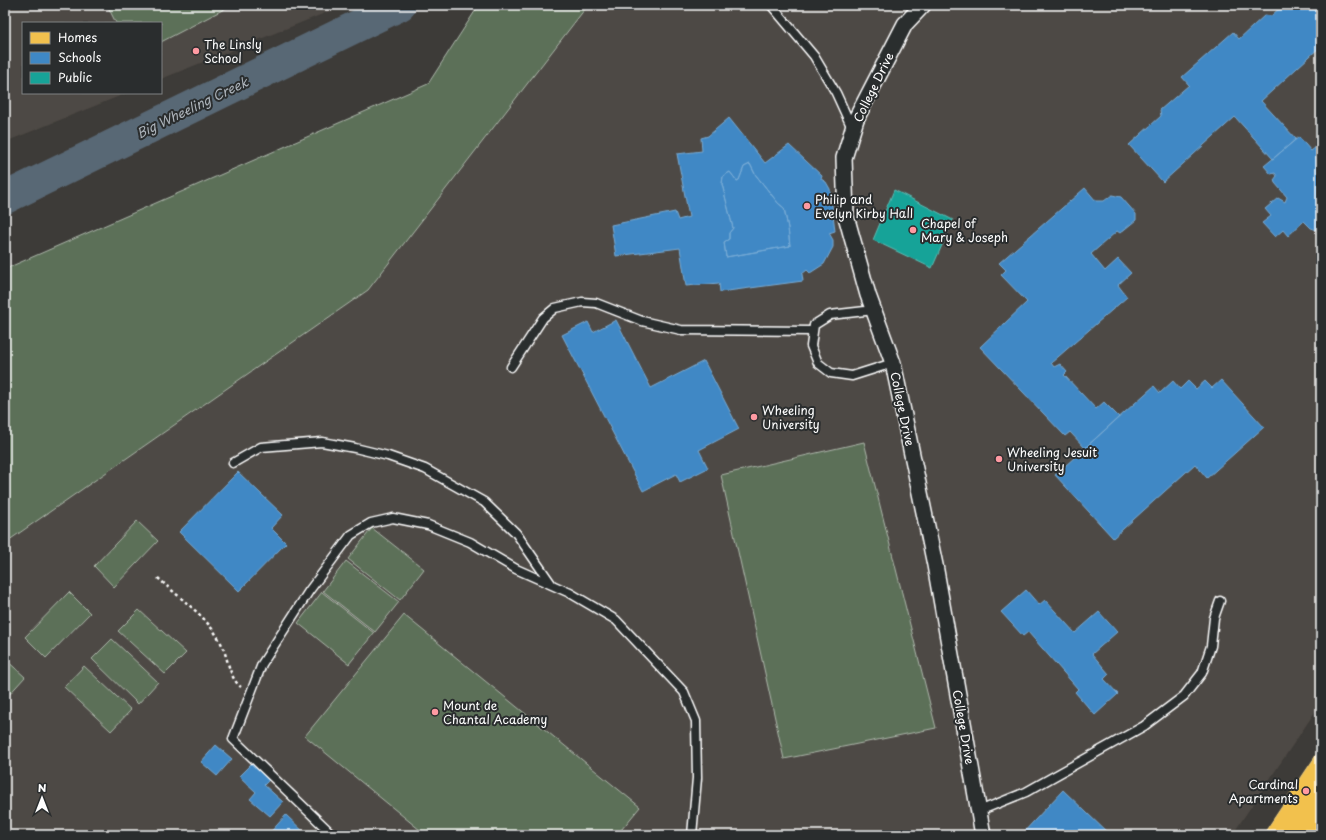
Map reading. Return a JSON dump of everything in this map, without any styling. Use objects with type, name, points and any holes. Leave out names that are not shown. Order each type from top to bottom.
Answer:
[{"type":"street","name":"College Drive","points":[[923,5],[905,24],[856,119],[844,158],[846,216],[868,295],[893,363],[935,564],[983,835]]},
{"type":"lane","points":[[770,5],[814,56],[836,93],[853,129]]},
{"type":"lane","points":[[511,367],[543,318],[555,308],[582,302],[596,303],[642,321],[681,330],[813,331]]},
{"type":"lane","points":[[874,310],[830,315],[814,325],[811,346],[818,363],[831,373],[852,376],[893,363]]},
{"type":"lane","points":[[233,463],[261,447],[322,442],[388,456],[425,469],[484,502],[516,532],[552,585]]},
{"type":"lane","points":[[333,835],[233,739],[262,664],[308,591],[351,535],[371,523],[393,518],[428,525],[470,542],[516,569],[570,593],[616,620],[684,692],[696,721],[697,778],[692,835]]},
{"type":"lane","points":[[979,811],[1026,792],[1144,726],[1184,696],[1202,673],[1211,646],[1214,618],[1220,601]]},
{"type":"path","points":[[158,578],[212,628],[222,645],[235,682],[250,694]]},
{"type":"shaded area","name":"The Linsly School","points":[[5,5],[345,5],[162,79],[162,22],[22,22],[22,94],[125,94],[5,142]]},
{"type":"shaded area","name":"Wheeling University","points":[[588,5],[1321,5],[1321,703],[1232,835],[5,835],[5,543],[368,290]]},
{"type":"green space","points":[[107,5],[232,5],[162,41],[162,22],[116,22]]},
{"type":"green space","points":[[479,5],[588,5],[368,290],[5,543],[5,269],[428,84]]},
{"type":"green space","points":[[864,442],[936,728],[784,759],[721,475]]},
{"type":"green space","points":[[137,521],[158,541],[114,587],[94,566]]},
{"type":"green space","points":[[372,528],[424,569],[400,600],[348,559]]},
{"type":"green space","points":[[346,561],[399,602],[375,632],[323,591]]},
{"type":"green space","points":[[69,592],[90,613],[46,658],[25,637]]},
{"type":"green space","points":[[322,592],[374,633],[349,664],[298,623]]},
{"type":"green space","points":[[139,610],[186,653],[165,674],[118,631]]},
{"type":"green space","points":[[404,615],[640,807],[617,835],[426,835],[305,736]]},
{"type":"green space","points":[[112,639],[158,682],[138,704],[92,659]]},
{"type":"green space","points":[[5,659],[25,677],[6,698],[5,697]]},
{"type":"green space","points":[[84,666],[131,710],[111,731],[64,687]]},
{"type":"building: Homes","name":"Cardinal Apartments","points":[[1321,748],[1321,835],[1263,835]]},
{"type":"building: Schools","points":[[1283,5],[1321,5],[1321,46],[1261,101],[1296,139],[1273,159],[1235,117],[1163,182],[1129,145],[1161,116],[1160,110],[1189,85],[1182,77],[1233,32],[1239,39],[1265,15],[1271,16]]},
{"type":"building: Schools","name":"Philip and Evelyn Kirby Hall","points":[[729,118],[765,163],[789,145],[822,176],[821,179],[826,182],[830,189],[835,231],[829,233],[833,240],[833,247],[824,264],[810,273],[807,270],[802,274],[803,281],[720,292],[719,283],[686,286],[680,248],[616,256],[611,225],[675,212],[678,220],[689,217],[677,154],[702,151],[701,138],[708,136]],"holes":[[[750,164],[755,174],[778,203],[784,208],[790,246],[726,257],[724,242],[729,239],[729,233],[733,228],[722,184],[723,176],[730,172],[737,181],[739,180],[744,167]]]},
{"type":"building: Schools","points":[[1299,137],[1311,151],[1321,143],[1321,235],[1317,230],[1311,228],[1304,221],[1288,236],[1283,230],[1275,237],[1262,223],[1271,216],[1265,209],[1278,198],[1285,202],[1287,197],[1275,183],[1274,180],[1277,176],[1275,173],[1271,174],[1264,166]]},
{"type":"building: Schools","points":[[750,164],[755,174],[778,203],[784,208],[790,246],[726,257],[724,242],[729,239],[729,233],[733,228],[722,184],[723,176],[730,172],[737,181],[739,180],[744,167]]},
{"type":"building: Schools","points":[[1085,188],[1096,201],[1104,201],[1112,195],[1121,197],[1136,214],[1136,220],[1120,233],[1117,231],[1091,254],[1105,271],[1118,259],[1131,273],[1118,285],[1127,297],[1051,363],[1054,367],[1060,364],[1067,372],[1064,375],[1096,409],[1104,402],[1119,417],[1085,448],[1070,432],[1065,436],[980,347],[1027,302],[1001,275],[1006,270],[999,263]]},
{"type":"building: Schools","points":[[616,320],[651,388],[704,361],[739,429],[699,450],[708,468],[680,482],[676,474],[643,491],[562,335],[588,322],[593,332]]},
{"type":"building: Schools","points":[[1221,380],[1264,427],[1207,478],[1195,464],[1113,538],[1055,475],[1154,386],[1160,393],[1173,381],[1180,389],[1188,381],[1196,389],[1205,381],[1212,388]]},
{"type":"building: Schools","points":[[238,472],[283,515],[271,528],[286,543],[239,591],[179,532]]},
{"type":"building: Schools","points":[[1026,590],[1039,605],[1045,600],[1075,633],[1099,612],[1117,632],[1092,654],[1109,674],[1104,679],[1118,694],[1095,715],[1075,692],[1078,689],[1028,632],[1023,636],[1001,612]]},
{"type":"building: Schools","points":[[216,745],[232,759],[217,776],[201,762]]},
{"type":"building: Schools","points":[[252,763],[270,779],[264,785],[283,802],[270,816],[250,799],[256,792],[239,776]]},
{"type":"building: Schools","points":[[1063,790],[1110,835],[1021,835]]},
{"type":"building: Schools","points":[[286,815],[307,835],[268,835]]},
{"type":"building: Public","name":"Chapel of Mary & Joseph","points":[[894,190],[953,220],[932,268],[873,240]]},
{"type":"waterway","name":"Big Wheeling Creek","points":[[5,198],[400,5]]},
{"type":"place","name":"The Linsly School","points":[[196,51]]},
{"type":"place","name":"Philip and Evelyn Kirby Hall","points":[[807,206]]},
{"type":"place","name":"Chapel of Mary & Joseph","points":[[913,230]]},
{"type":"place","name":"Wheeling University","points":[[754,417]]},
{"type":"place","name":"Wheeling Jesuit University","points":[[999,459]]},
{"type":"place","name":"Mount de Chantal Academy","points":[[435,712]]},
{"type":"place","name":"Cardinal Apartments","points":[[1306,791]]}]
